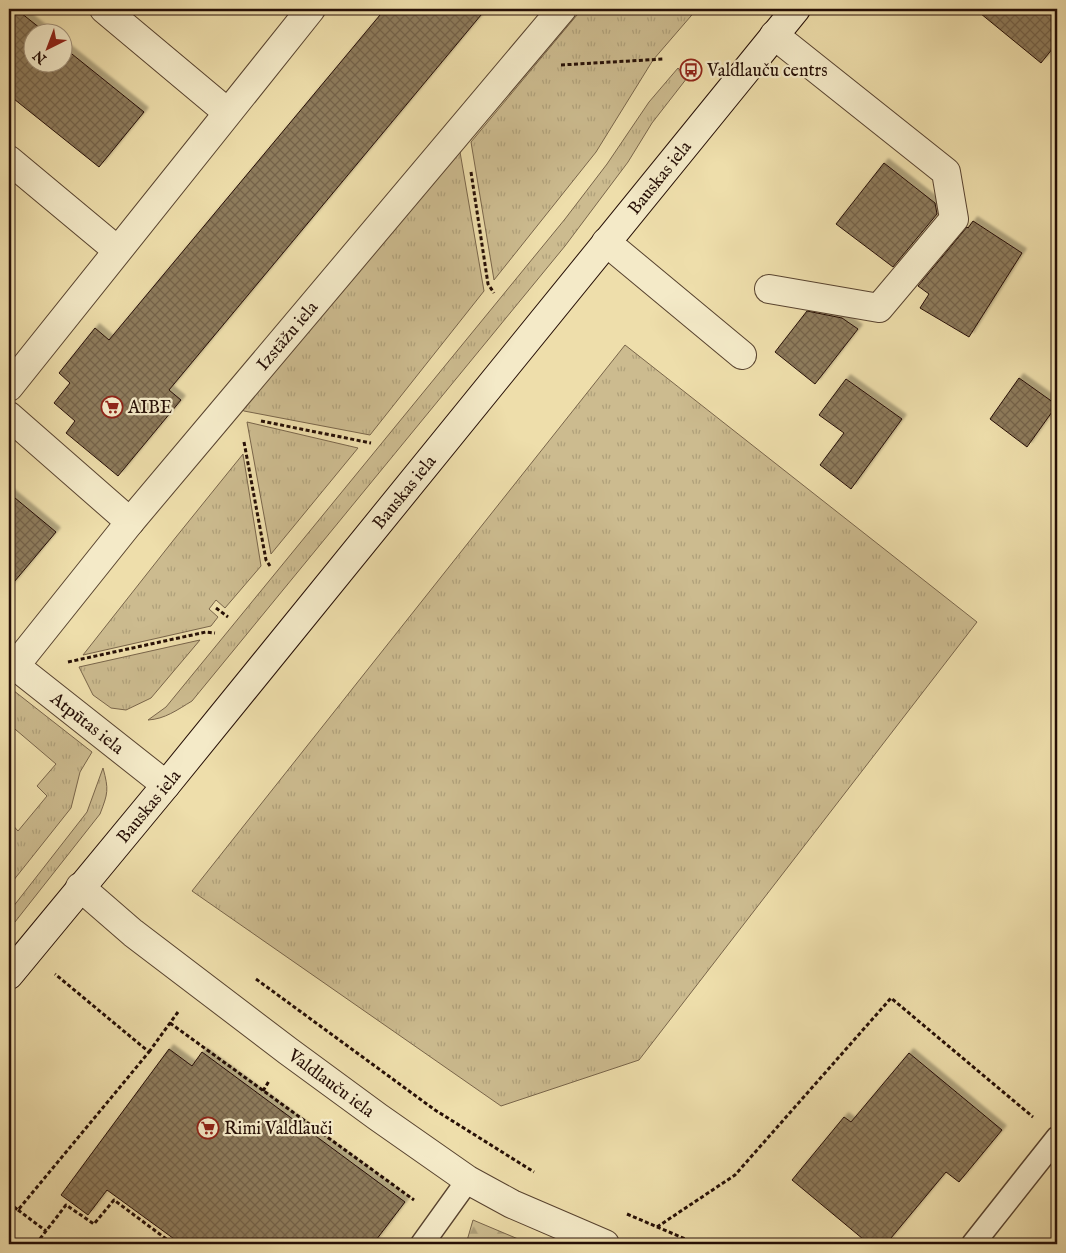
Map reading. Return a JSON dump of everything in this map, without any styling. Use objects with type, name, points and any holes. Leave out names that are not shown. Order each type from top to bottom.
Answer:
[{"type":"street","points":[[104,9],[227,112]]},
{"type":"street","points":[[9,387],[311,9]]},
{"type":"street","name":"Izstāžu iela","points":[[12,663],[130,522],[233,412],[458,132],[562,9]]},
{"type":"street","name":"Bauskas iela","points":[[9,974],[80,886],[166,785],[796,9]]},
{"type":"street","points":[[770,289],[880,308],[954,219],[946,172],[774,35]]},
{"type":"street","points":[[9,160],[117,250]]},
{"type":"street","points":[[606,242],[742,355]]},
{"type":"street","points":[[9,416],[130,522]]},
{"type":"street","name":"Atpūtas iela","points":[[12,663],[166,785]]},
{"type":"street","name":"Valdlauču iela","points":[[80,886],[133,933],[288,1051],[468,1180],[512,1204],[605,1244]]},
{"type":"lane","points":[[973,1244],[1057,1138]]},
{"type":"lane","points":[[422,1244],[468,1180]]},
{"type":"path","points":[[521,57],[534,67],[663,59]]},
{"type":"path","points":[[458,132],[467,148],[488,284],[494,294]]},
{"type":"path","points":[[270,566],[266,560],[233,412],[371,443]]},
{"type":"path","points":[[216,608],[228,617]]},
{"type":"path","points":[[77,662],[206,632],[215,633]]},
{"type":"path","points":[[27,952],[149,1052]]},
{"type":"path","points":[[252,976],[435,1110],[531,1171]]},
{"type":"path","points":[[656,1228],[735,1175],[891,998],[1039,1122]]},
{"type":"path","points":[[18,1210],[149,1052],[179,1010]]},
{"type":"path","points":[[170,1023],[414,1201]]},
{"type":"path","points":[[36,1244],[66,1205],[94,1224],[114,1200],[173,1244]]},
{"type":"path","points":[[9,1203],[46,1231]]},
{"type":"green space","points":[[582,9],[697,9],[653,60],[596,152],[494,280],[471,142]]},
{"type":"green space","points":[[678,68],[687,78],[652,123],[628,162],[565,246],[192,701],[165,716],[148,720],[166,707],[565,219],[607,164],[649,102]]},
{"type":"green space","points":[[460,152],[484,291],[370,435],[244,411],[238,407]]},
{"type":"green space","points":[[625,345],[977,622],[639,1060],[501,1106],[192,891]]},
{"type":"green space","points":[[247,422],[358,448],[271,554]]},
{"type":"green space","points":[[243,454],[261,566],[225,608],[216,600],[209,609],[218,617],[211,626],[83,655],[172,542]]},
{"type":"green space","points":[[200,640],[151,698],[126,710],[111,708],[93,695],[79,667]]},
{"type":"green space","points":[[9,687],[92,752],[80,772],[71,808],[9,886],[9,821],[18,831],[47,796],[37,786],[56,764],[9,724]]},
{"type":"green space","points":[[103,768],[107,791],[100,814],[11,927],[9,925],[9,912],[87,812]]},
{"type":"green space","points":[[473,1220],[530,1244],[466,1244]]},
{"type":"building","points":[[9,9],[16,9],[32,22],[22,22],[22,72],[72,72],[72,54],[144,112],[99,167],[9,95]]},
{"type":"building","points":[[385,9],[486,9],[169,390],[181,400],[118,476],[66,433],[75,421],[54,403],[70,383],[59,373],[95,328],[109,340]]},
{"type":"building","points":[[975,9],[1057,9],[1057,43],[1041,63]]},
{"type":"building","points":[[884,163],[935,203],[937,214],[893,267],[836,224]]},
{"type":"building","points":[[973,221],[1022,253],[969,337],[920,308],[929,294],[918,286]]},
{"type":"building","points":[[807,311],[842,318],[858,329],[815,384],[775,352]]},
{"type":"building","points":[[1019,378],[1057,405],[1027,447],[990,419]]},
{"type":"building","points":[[846,379],[902,419],[851,489],[820,465],[844,433],[819,415]]},
{"type":"building","points":[[9,493],[56,532],[9,588]]},
{"type":"building","name":"Rimi Valdlauči","points":[[169,1049],[192,1066],[202,1052],[405,1202],[373,1244],[181,1244],[107,1190],[88,1215],[61,1195]]},
{"type":"building","points":[[909,1053],[1002,1130],[959,1182],[946,1172],[886,1244],[869,1244],[792,1180],[844,1117],[851,1122]]},
{"type":"place","name":"Valdlauču centrs","points":[[691,70]]},
{"type":"place","name":"AIBE","points":[[112,407]]},
{"type":"place","name":"Rimi Valdlauči","points":[[208,1128]]}]
